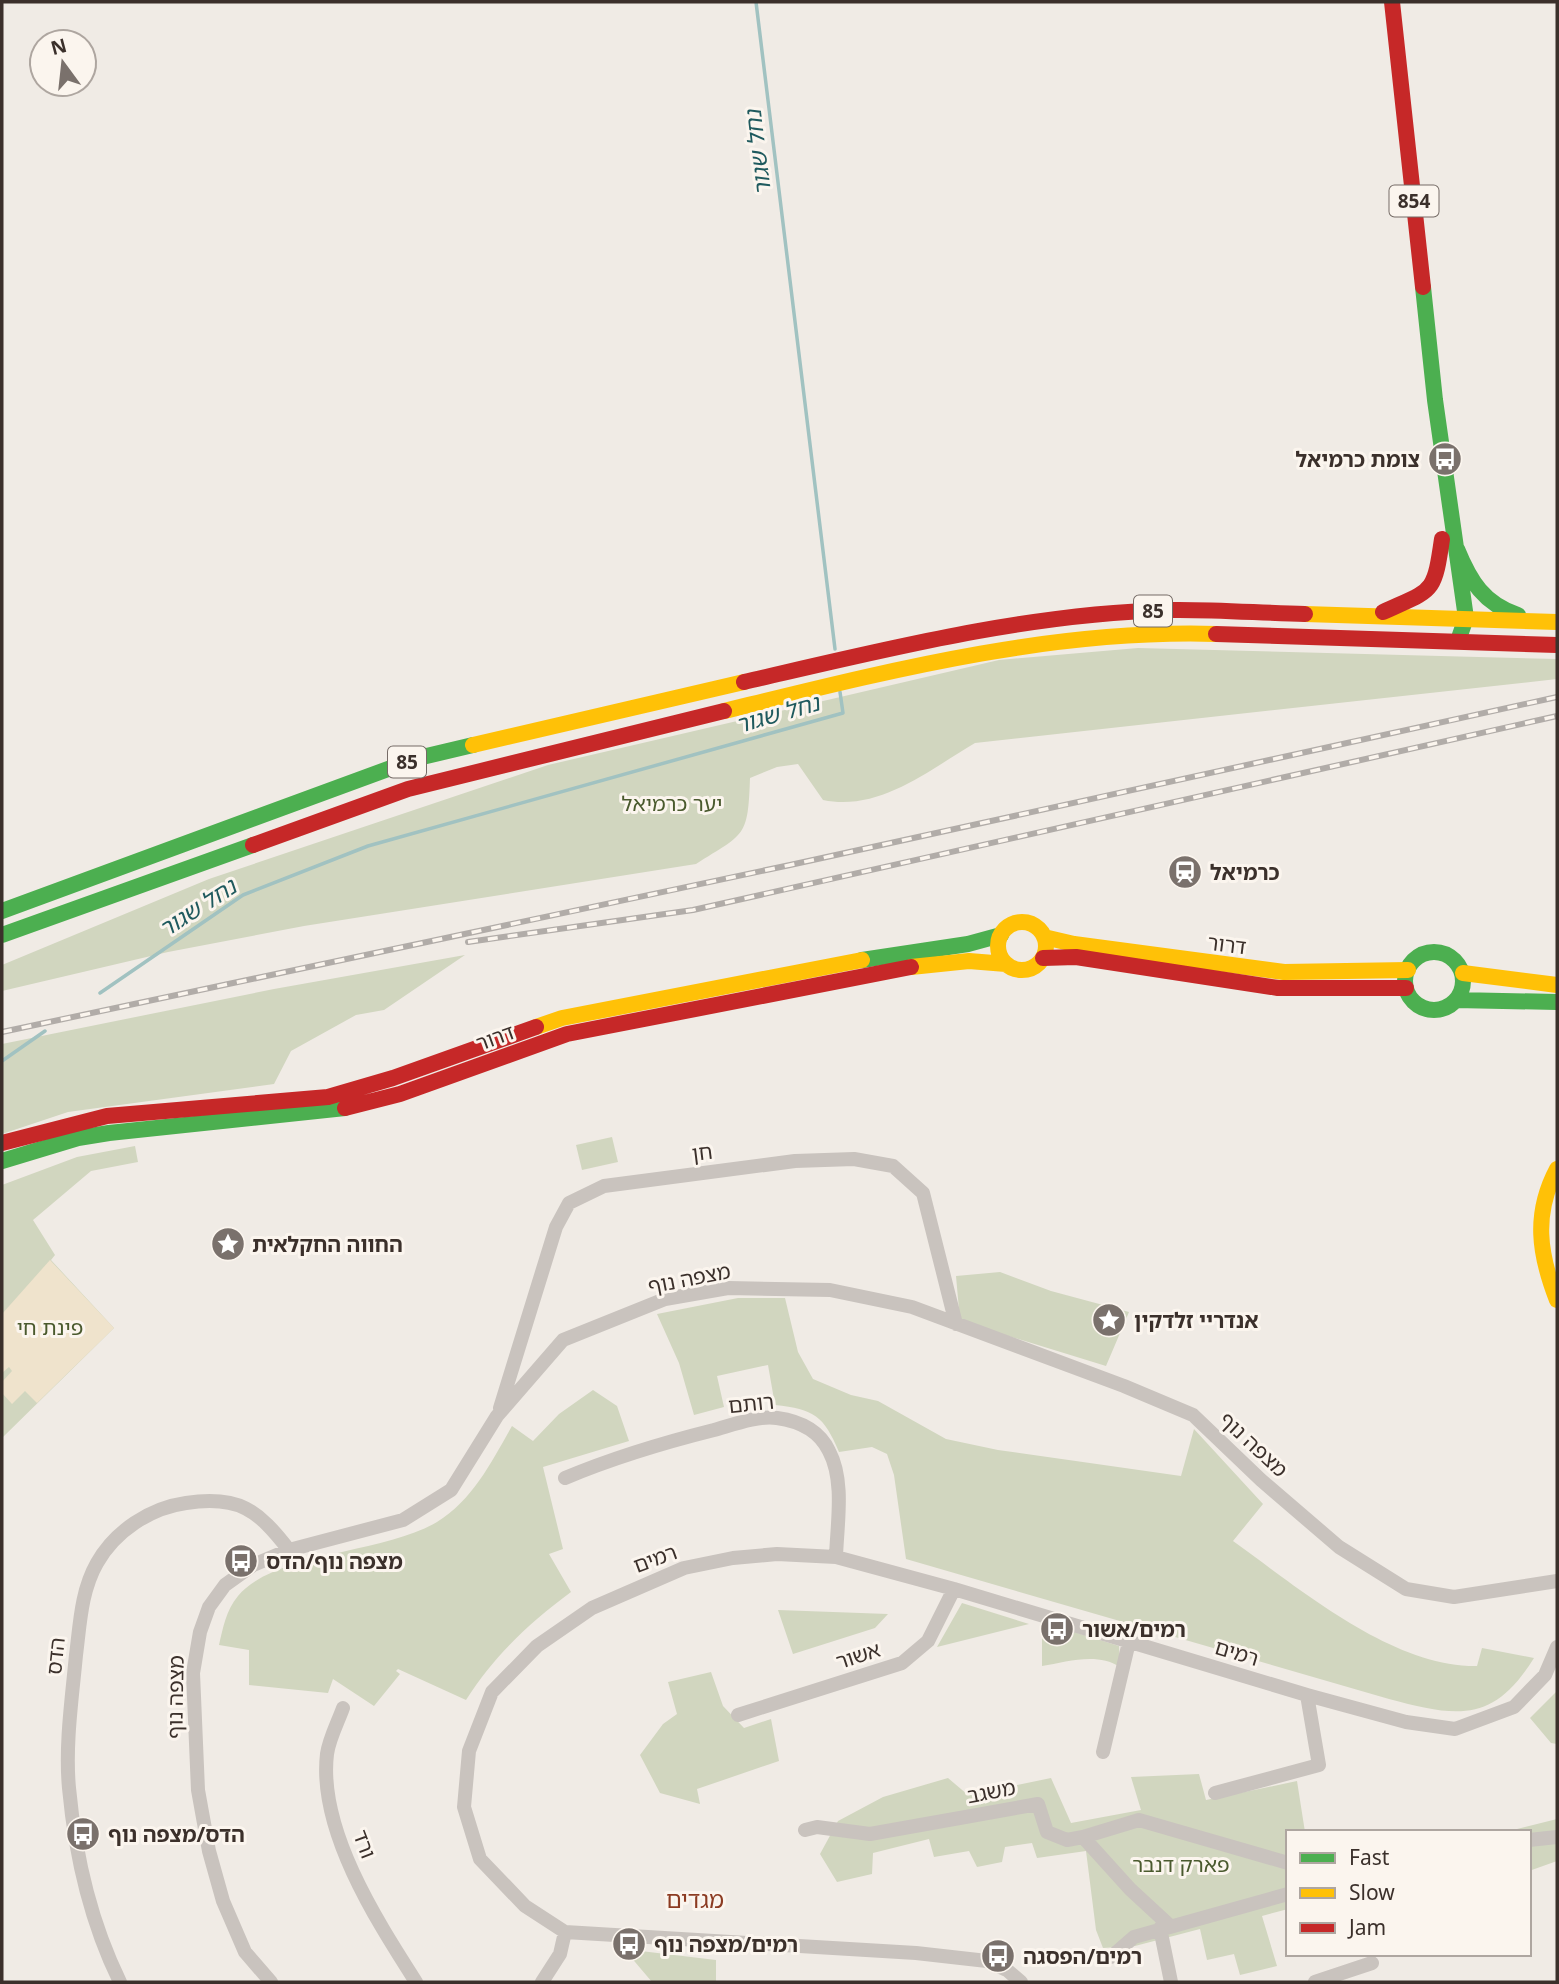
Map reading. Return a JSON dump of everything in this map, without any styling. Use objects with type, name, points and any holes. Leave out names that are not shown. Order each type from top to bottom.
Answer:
[{"type":"main road","name":"854","points":[[1392,2],[1435,400],[1457,549],[1458,642]]},
{"type":"main road","name":"854","points":[[1435,400],[1442,539],[1458,618]]},
{"type":"main road","points":[[1371,615],[1392,610],[1424,593],[1436,579],[1442,539]]},
{"type":"main road","points":[[1457,549],[1468,579],[1487,602],[1511,613],[1552,622]]},
{"type":"main road","name":"85","points":[[2,911],[418,758],[826,663],[974,632],[1110,614],[1181,610],[1552,622]]},
{"type":"main road","name":"85","points":[[2,935],[408,789],[831,685],[1009,649],[1157,634],[1557,645]]},
{"type":"main road","points":[[1020,923],[1036,927],[1044,937],[1046,946],[1043,958],[1028,970],[1020,970],[1006,964],[998,950],[1001,935],[1020,923]]},
{"type":"main road","name":"דרור","points":[[2,1143],[75,1122],[107,1116],[328,1097],[393,1078],[562,1018],[918,949],[968,944],[1001,935]]},
{"type":"main road","name":"דרור","points":[[1044,937],[1074,944],[1284,972],[1408,970]]},
{"type":"main road","points":[[1438,952],[1457,963],[1462,973],[1463,985],[1456,1000],[1442,1009],[1430,1010],[1411,999],[1406,988],[1408,970],[1416,958],[1438,952]]},
{"type":"main road","name":"דרור","points":[[1043,958],[1076,957],[1291,989],[1406,988]]},
{"type":"main road","name":"דרור","points":[[2,1161],[66,1141],[109,1133],[330,1112],[400,1094],[567,1034],[628,1020],[920,965],[969,961],[1006,964]]},
{"type":"main road","points":[[1456,1000],[1554,1002],[1555,985],[1462,973]]},
{"type":"main road","points":[[1557,1169],[1542,1200],[1538,1227],[1540,1251],[1557,1300]]},
{"type":"main road","points":[[1557,1197],[1551,1225],[1551,1247],[1557,1266]]},
{"type":"street","name":"חן","points":[[497,1416],[556,1227],[569,1203],[604,1186],[795,1161],[853,1159],[893,1166],[923,1193],[956,1324]]},
{"type":"street","name":"מצפה נוף","points":[[271,1982],[245,1952],[223,1901],[209,1851],[198,1790],[193,1673],[200,1632],[209,1607],[225,1585],[253,1565],[289,1550],[403,1520],[451,1490],[497,1416],[563,1340],[665,1299],[728,1288],[830,1290],[912,1307],[1124,1386],[1193,1415],[1261,1480],[1339,1547],[1406,1589],[1454,1597],[1557,1581]]},
{"type":"street","name":"רותם","points":[[565,1478],[630,1451],[732,1425],[774,1418],[806,1426],[819,1436],[830,1452],[837,1476],[836,1557]]},
{"type":"street","name":"הדס","points":[[120,1982],[85,1883],[69,1787],[71,1702],[82,1602],[97,1563],[121,1533],[146,1515],[174,1505],[199,1501],[239,1506],[261,1516],[289,1550]]},
{"type":"street","name":"רמים","points":[[1021,1982],[1007,1970],[986,1961],[930,1954],[565,1932],[525,1906],[480,1859],[464,1807],[469,1751],[492,1692],[541,1643],[592,1608],[684,1568],[733,1558],[777,1554],[836,1557],[954,1589],[1307,1695],[1406,1722],[1455,1729],[1514,1707],[1545,1675],[1557,1647]]},
{"type":"street","name":"אשור","points":[[738,1715],[902,1663],[928,1641],[954,1589]]},
{"type":"street","points":[[1103,1752],[1129,1642]]},
{"type":"street","points":[[1215,1793],[1319,1765],[1307,1695]]},
{"type":"street","name":"ורד","points":[[343,1708],[327,1753],[328,1787],[337,1828],[364,1900],[416,1982]]},
{"type":"street","name":"משגב","points":[[805,1830],[817,1827],[870,1834],[1038,1804],[1046,1832],[1067,1839],[1083,1837]]},
{"type":"street","points":[[1171,1982],[1165,1926],[1083,1837],[1139,1821],[1286,1862]]},
{"type":"street","points":[[1531,1840],[1557,1837]]},
{"type":"street","points":[[1111,1957],[1133,1937],[1286,1895]]},
{"type":"street","points":[[542,1982],[560,1954],[565,1932]]},
{"type":"street","points":[[1315,1982],[1372,1963]]},
{"type":"green space","name":"יער כרמיאל","points":[[1138,648],[1557,659],[1557,679],[975,743],[903,786],[864,800],[823,800],[798,764],[777,767],[750,778],[748,812],[741,832],[725,846],[696,864],[304,926],[168,952],[2,991],[2,965],[209,879],[548,765],[999,660]]},
{"type":"green space","points":[[465,955],[384,1010],[356,1015],[291,1051],[274,1084],[68,1112],[2,1134],[2,1044],[274,989]]},
{"type":"green space","points":[[612,1137],[618,1162],[582,1170],[576,1145]]},
{"type":"green space","points":[[135,1146],[138,1162],[91,1171],[33,1220],[55,1255],[51,1260],[114,1328],[2,1438],[2,1185],[77,1157]]},
{"type":"green space","points":[[1000,1272],[1051,1291],[1129,1312],[1106,1366],[960,1321],[956,1276]]},
{"type":"green space","points":[[738,1298],[785,1298],[798,1352],[813,1379],[851,1395],[878,1401],[946,1439],[998,1450],[1181,1476],[1194,1429],[1263,1504],[1233,1541],[1317,1602],[1380,1640],[1412,1654],[1445,1663],[1477,1666],[1482,1648],[1534,1658],[1504,1695],[1488,1705],[1472,1710],[1435,1709],[1389,1699],[906,1559],[894,1475],[887,1454],[872,1447],[839,1452],[828,1430],[816,1417],[799,1409],[775,1405],[768,1365],[717,1376],[724,1407],[694,1415],[679,1363],[657,1314]]},
{"type":"green space","points":[[593,1390],[617,1406],[629,1441],[543,1467],[563,1549],[549,1554],[571,1592],[513,1641],[488,1669],[466,1700],[398,1669],[396,1671],[400,1674],[374,1706],[333,1679],[328,1693],[249,1685],[249,1650],[219,1645],[231,1607],[238,1596],[254,1582],[302,1562],[389,1541],[437,1522],[461,1503],[471,1491],[512,1426],[533,1441],[559,1414]]},
{"type":"green space","points":[[962,1603],[1029,1624],[937,1647]]},
{"type":"green space","points":[[778,1610],[888,1614],[875,1628],[793,1654]]},
{"type":"green space","points":[[1042,1622],[1119,1646],[1120,1667],[1111,1662],[1092,1659],[1042,1666]]},
{"type":"green space","points":[[711,1672],[723,1706],[744,1728],[771,1719],[779,1761],[697,1789],[700,1804],[660,1793],[640,1755],[663,1724],[677,1714],[668,1682]]},
{"type":"green space","points":[[1557,1691],[1557,1744],[1551,1743],[1530,1718]]},
{"type":"green space","name":"פארק דנבר","points":[[1199,1774],[1206,1800],[1297,1781],[1305,1830],[1286,1830],[1286,1910],[1262,1916],[1277,1966],[1240,1975],[1234,1954],[1207,1960],[1200,1929],[1135,1946],[1103,1948],[1096,1930],[1086,1851],[1037,1858],[1032,1843],[1005,1847],[1002,1862],[977,1867],[969,1851],[934,1857],[929,1839],[873,1853],[872,1874],[837,1882],[820,1854],[838,1821],[883,1797],[948,1778],[968,1795],[1051,1778],[1071,1823],[1141,1810],[1131,1777]]},
{"type":"green space","points":[[1557,1819],[1557,1861],[1531,1870],[1531,1830],[1513,1830]]},
{"type":"green space","points":[[624,1949],[716,1960],[716,1982],[652,1982]]},
{"type":"sand","name":"פינת חי","points":[[50,1260],[114,1328],[37,1403],[25,1391],[12,1404],[2,1393],[2,1382],[12,1371],[9,1367],[2,1373],[2,1314]]},
{"type":"waterway","name":"נחל שגור","points":[[756,2],[835,649]]},
{"type":"waterway","name":"נחל שגור","points":[[100,993],[243,895],[368,846],[843,713],[840,692]]},
{"type":"waterway","name":"נחל שגור","points":[[2,1061],[45,1031]]},
{"type":"railway","points":[[2,1032],[790,865],[1557,697]]},
{"type":"railway","points":[[468,942],[693,910],[1557,716]]},
{"type":"traffic: fast","points":[[1423,287],[1435,400],[1466,618],[1460,635]]},
{"type":"traffic: fast","points":[[1457,549],[1473,581],[1487,598],[1518,615]]},
{"type":"traffic: fast","points":[[2,911],[418,758],[473,745]]},
{"type":"traffic: fast","points":[[2,935],[253,845]]},
{"type":"traffic: fast","points":[[862,960],[968,944],[1001,935]]},
{"type":"traffic: fast","points":[[1434,952],[1445,954],[1458,965],[1463,981],[1461,992],[1450,1005],[1434,1010],[1423,1008],[1410,997],[1405,981],[1407,970],[1418,957],[1434,952]]},
{"type":"traffic: fast","points":[[1456,1000],[1557,1002]]},
{"type":"traffic: fast","points":[[2,1161],[78,1138],[109,1133],[345,1108]]},
{"type":"traffic: slow","points":[[1305,614],[1557,622]]},
{"type":"traffic: slow","points":[[724,711],[906,668],[1029,646],[1153,634],[1216,634]]},
{"type":"traffic: slow","points":[[473,745],[744,682]]},
{"type":"traffic: slow","points":[[1022,922],[1039,929],[1046,946],[1039,963],[1022,970],[1005,963],[998,946],[1005,929],[1022,922]]},
{"type":"traffic: slow","points":[[1044,937],[1074,944],[1284,972],[1408,970]]},
{"type":"traffic: slow","points":[[536,1027],[562,1018],[862,960]]},
{"type":"traffic: slow","points":[[911,967],[969,961],[1006,964]]},
{"type":"traffic: slow","points":[[1463,973],[1557,985]]},
{"type":"traffic: slow","points":[[1557,1169],[1544,1202],[1541,1234],[1546,1266],[1557,1300]]},
{"type":"traffic: jam","points":[[1392,2],[1423,287]]},
{"type":"traffic: jam","points":[[1383,612],[1422,594],[1428,588],[1436,571],[1442,539]]},
{"type":"traffic: jam","points":[[744,682],[954,636],[1060,618],[1167,610],[1305,614]]},
{"type":"traffic: jam","points":[[1216,634],[1557,645]]},
{"type":"traffic: jam","points":[[253,845],[408,789],[724,711]]},
{"type":"traffic: jam","points":[[1043,958],[1076,957],[1278,988],[1406,988]]},
{"type":"traffic: jam","points":[[345,1108],[400,1094],[567,1034],[911,967]]},
{"type":"traffic: jam","points":[[2,1143],[107,1116],[328,1097],[393,1078],[536,1027]]},
{"type":"place","name":"צומת כרמיאל","points":[[1445,459]]},
{"type":"place","name":"כרמיאל","points":[[1185,872]]},
{"type":"place","name":"החווה החקלאית","points":[[228,1244]]},
{"type":"place","name":"אנדריי זלדקין","points":[[1109,1320]]},
{"type":"place","name":"מצפה נוף/הדס","points":[[241,1561]]},
{"type":"place","name":"רמים/אשור","points":[[1057,1629]]},
{"type":"place","name":"הדס/מצפה נוף","points":[[83,1834]]},
{"type":"place","name":"רמים/מצפה נוף","points":[[629,1944]]},
{"type":"place","name":"רמים/הפסגה","points":[[998,1956]]},
{"type":"district","name":"מגדים","points":[[695,1899]]}]
